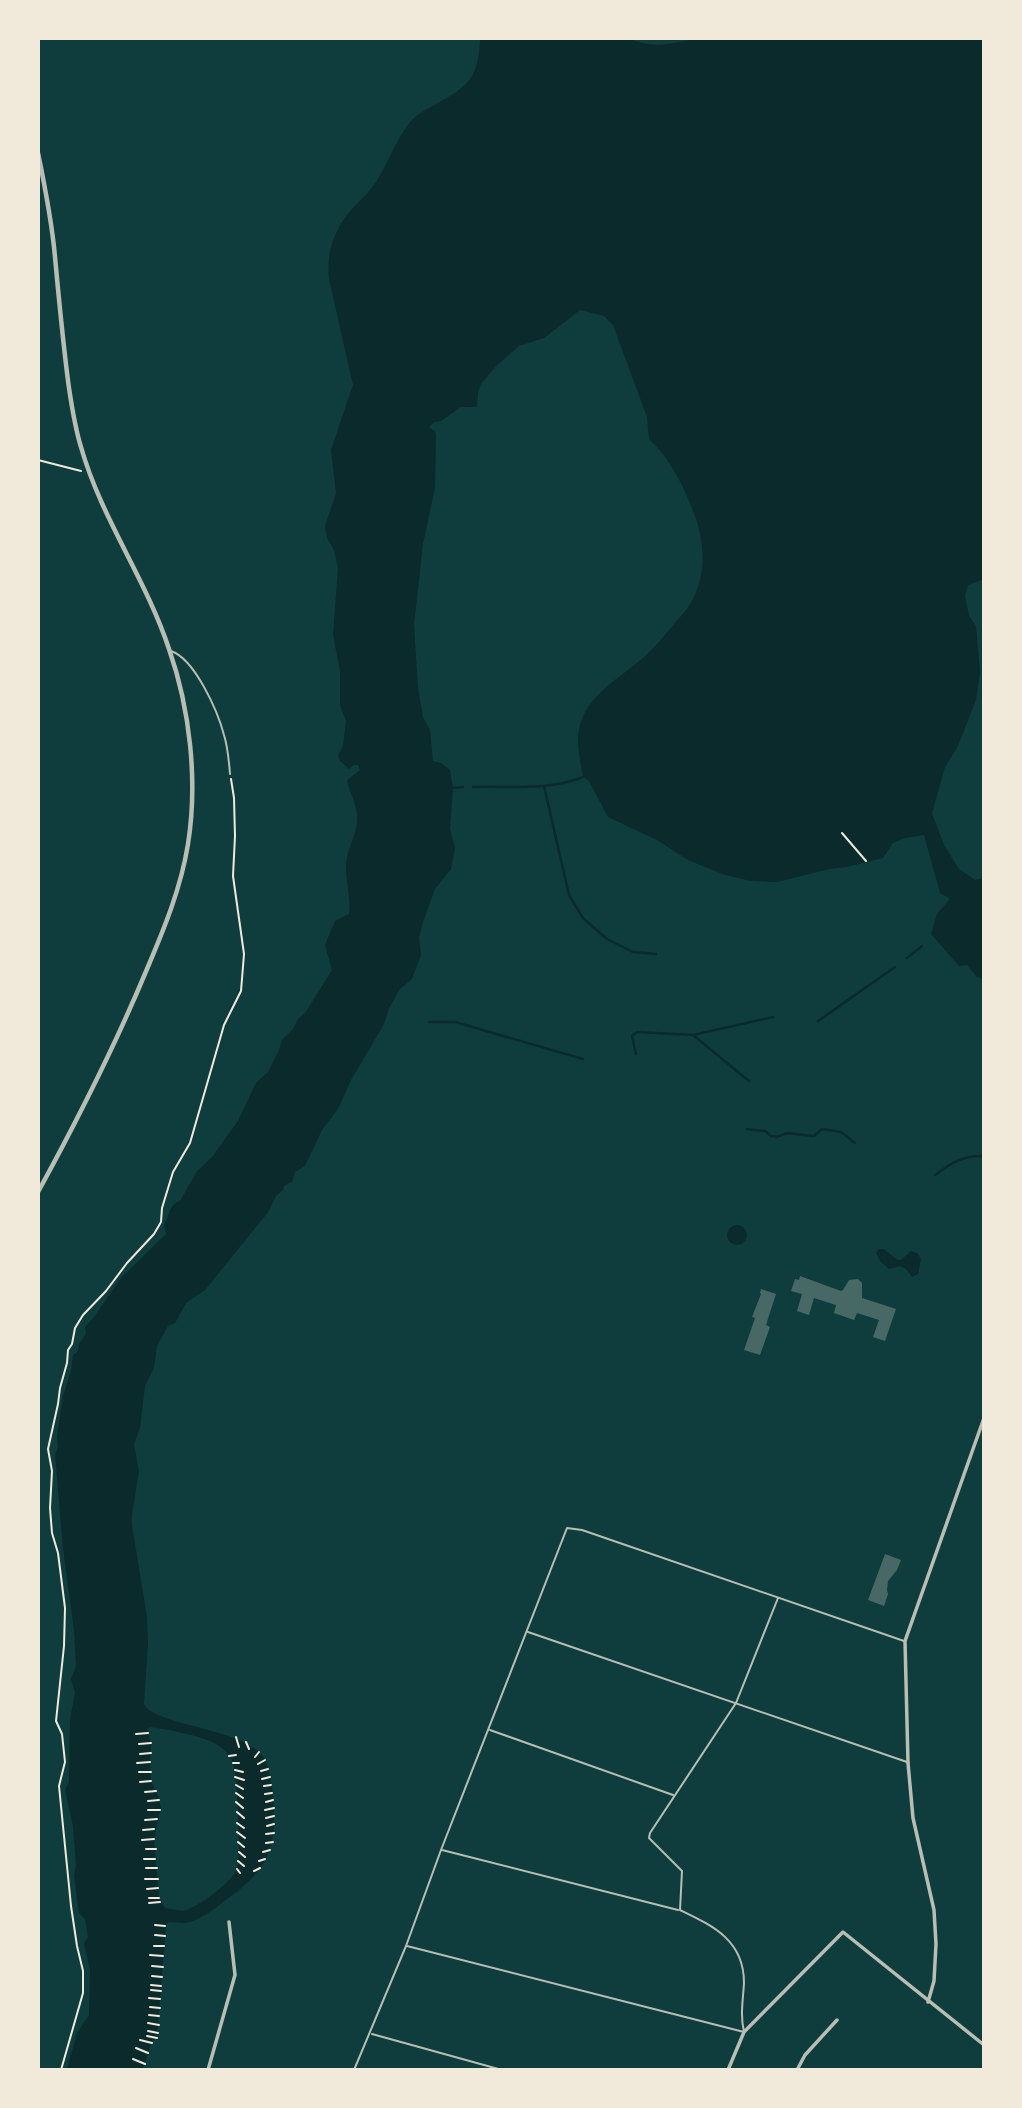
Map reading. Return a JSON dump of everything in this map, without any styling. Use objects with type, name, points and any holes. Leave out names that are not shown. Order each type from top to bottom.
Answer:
[{"type":"street","points":[[38,153],[53,237],[74,421],[89,473],[149,595],[170,651],[183,698],[191,762],[191,821],[184,866],[171,908],[123,1027],[38,1192]]},
{"type":"street","points":[[928,2002],[934,1981],[934,1910],[913,1818],[908,1762],[905,1641],[984,1418]]},
{"type":"street","points":[[208,2070],[235,1975],[229,1922]]},
{"type":"street","points":[[728,2070],[744,2032],[843,1932],[984,2045]]},
{"type":"street","points":[[797,2070],[805,2054],[837,2020]]},
{"type":"lane","points":[[170,651],[183,658],[205,690],[224,735],[230,774]]},
{"type":"lane","points":[[355,2070],[406,1946],[567,1528],[582,1530],[905,1641]]},
{"type":"lane","points":[[680,1910],[682,1871],[652,1843],[650,1833],[736,1703],[779,1597]]},
{"type":"lane","points":[[527,1632],[908,1762]]},
{"type":"lane","points":[[489,1730],[674,1795]]},
{"type":"lane","points":[[406,1946],[744,2032],[741,2019],[744,1979],[734,1947],[725,1935],[713,1926],[680,1910],[441,1850]]},
{"type":"lane","points":[[370,2034],[502,2070]]},
{"type":"path","points":[[38,460],[89,473]]},
{"type":"path","points":[[61,2070],[83,1993],[83,1971],[71,1906],[59,1786],[65,1762],[62,1734],[56,1721],[65,1608],[51,1520],[52,1471],[48,1449],[75,1328],[83,1315],[154,1234],[161,1222],[162,1208],[173,1172],[190,1143],[224,1025],[241,991],[244,954],[233,876],[234,798],[230,774]]},
{"type":"path","points":[[842,833],[866,861]]},
{"type":"path","points":[[136,1734],[148,1733]]},
{"type":"path","points":[[236,1737],[239,1747]]},
{"type":"path","points":[[246,1742],[249,1749]]},
{"type":"path","points":[[139,1744],[151,1743]]},
{"type":"path","points":[[255,1757],[259,1752]]},
{"type":"path","points":[[140,1754],[150,1753]]},
{"type":"path","points":[[229,1756],[236,1755]]},
{"type":"path","points":[[258,1764],[265,1760]]},
{"type":"path","points":[[137,1763],[150,1762]]},
{"type":"path","points":[[233,1763],[239,1763]]},
{"type":"path","points":[[261,1771],[268,1769]]},
{"type":"path","points":[[234,1770],[243,1772]]},
{"type":"path","points":[[139,1772],[151,1772]]},
{"type":"path","points":[[235,1777],[244,1780]]},
{"type":"path","points":[[262,1779],[270,1777]]},
{"type":"path","points":[[140,1782],[151,1781]]},
{"type":"path","points":[[236,1785],[243,1788]]},
{"type":"path","points":[[264,1786],[271,1785]]},
{"type":"path","points":[[145,1792],[156,1791]]},
{"type":"path","points":[[236,1793],[243,1798]]},
{"type":"path","points":[[265,1794],[272,1793]]},
{"type":"path","points":[[148,1801],[159,1800]]},
{"type":"path","points":[[266,1801],[273,1800]]},
{"type":"path","points":[[236,1802],[243,1808]]},
{"type":"path","points":[[265,1810],[274,1808]]},
{"type":"path","points":[[148,1810],[160,1810]]},
{"type":"path","points":[[237,1812],[244,1818]]},
{"type":"path","points":[[266,1818],[274,1816]]},
{"type":"path","points":[[145,1820],[158,1819]]},
{"type":"path","points":[[237,1823],[244,1828]]},
{"type":"path","points":[[267,1826],[274,1824]]},
{"type":"path","points":[[143,1830],[154,1829]]},
{"type":"path","points":[[237,1832],[245,1838]]},
{"type":"path","points":[[266,1834],[274,1833]]},
{"type":"path","points":[[142,1840],[154,1839]]},
{"type":"path","points":[[238,1842],[244,1847]]},
{"type":"path","points":[[266,1843],[273,1842]]},
{"type":"path","points":[[146,1849],[156,1849]]},
{"type":"path","points":[[263,1852],[270,1850]]},
{"type":"path","points":[[239,1852],[245,1857]]},
{"type":"path","points":[[144,1859],[155,1859]]},
{"type":"path","points":[[259,1861],[265,1859]]},
{"type":"path","points":[[238,1861],[244,1866]]},
{"type":"path","points":[[146,1868],[157,1868]]},
{"type":"path","points":[[254,1871],[260,1868]]},
{"type":"path","points":[[237,1869],[240,1873]]},
{"type":"path","points":[[145,1879],[158,1878]]},
{"type":"path","points":[[147,1889],[158,1888]]},
{"type":"path","points":[[149,1898],[159,1898]]},
{"type":"path","points":[[149,1903],[160,1902]]},
{"type":"path","points":[[155,1926],[165,1926]]},
{"type":"path","points":[[155,1935],[165,1936]]},
{"type":"path","points":[[154,1945],[164,1946]]},
{"type":"path","points":[[150,1955],[163,1956]]},
{"type":"path","points":[[152,1966],[163,1967]]},
{"type":"path","points":[[152,1976],[162,1977]]},
{"type":"path","points":[[151,1985],[161,1986]]},
{"type":"path","points":[[151,1990],[161,1991]]},
{"type":"path","points":[[149,1998],[160,1999]]},
{"type":"path","points":[[149,2007],[160,2008]]},
{"type":"path","points":[[149,2015],[159,2016]]},
{"type":"path","points":[[148,2023],[159,2025]]},
{"type":"path","points":[[148,2031],[158,2033]]},
{"type":"path","points":[[147,2036],[157,2038]]},
{"type":"path","points":[[140,2040],[152,2043]]},
{"type":"path","points":[[136,2049],[148,2053]]},
{"type":"path","points":[[133,2059],[145,2064]]},
{"type":"water","points":[[627,38],[655,45],[701,38],[983,39],[984,579],[968,585],[965,595],[969,616],[976,626],[980,672],[976,700],[958,746],[945,767],[932,813],[944,845],[959,869],[975,880],[983,878],[983,979],[977,977],[967,965],[959,966],[931,934],[937,914],[950,899],[940,893],[924,835],[893,843],[883,858],[777,882],[751,881],[725,875],[688,860],[657,840],[608,817],[589,781],[583,777],[578,741],[582,719],[597,696],[650,652],[689,606],[702,568],[701,537],[691,506],[676,475],[649,439],[647,417],[613,325],[604,316],[580,310],[544,338],[519,346],[495,367],[481,384],[477,407],[461,407],[429,427],[436,435],[435,488],[423,544],[414,625],[418,688],[423,717],[430,730],[433,761],[450,770],[453,788],[450,829],[455,848],[451,869],[435,889],[423,922],[419,938],[421,955],[412,979],[400,989],[389,1008],[384,1024],[351,1080],[338,1109],[322,1130],[305,1166],[295,1172],[292,1182],[284,1186],[269,1211],[205,1290],[186,1303],[175,1323],[168,1326],[157,1346],[154,1368],[145,1386],[140,1428],[134,1444],[139,1471],[132,1525],[147,1617],[148,1643],[144,1704],[163,1717],[232,1737],[260,1753],[267,1765],[274,1806],[270,1849],[264,1862],[245,1885],[211,1911],[190,1922],[166,1924],[157,2038],[152,2041],[143,2069],[67,2069],[77,2033],[89,2015],[90,1970],[84,1943],[88,1937],[85,1919],[79,1913],[74,1875],[76,1865],[73,1826],[65,1790],[69,1782],[70,1720],[75,1692],[71,1679],[76,1666],[55,1454],[63,1396],[73,1355],[78,1351],[86,1334],[85,1327],[121,1278],[166,1234],[164,1224],[172,1207],[180,1201],[197,1171],[212,1157],[238,1121],[256,1083],[268,1072],[282,1040],[305,1013],[332,970],[325,945],[335,921],[349,914],[346,865],[357,823],[356,806],[347,780],[360,770],[358,765],[349,769],[340,761],[338,755],[343,746],[346,721],[340,705],[340,671],[333,635],[338,568],[325,526],[336,493],[331,450],[353,385],[329,279],[330,251],[340,226],[376,182],[410,122],[457,92],[470,79],[477,63],[480,39]],"holes":[[[150,1727],[208,1740],[224,1750],[234,1766],[239,1835],[237,1869],[215,1892],[184,1911],[165,1908],[159,1898],[154,1839],[161,1807],[151,1781],[151,1743],[147,1730]]]},
{"type":"water","points":[[737,1225],[744,1228],[747,1235],[744,1242],[737,1245],[730,1242],[727,1235],[730,1228]]},
{"type":"water","points":[[879,1249],[898,1260],[911,1251],[917,1253],[921,1259],[918,1274],[912,1277],[900,1266],[889,1269],[876,1253]]},
{"type":"building","points":[[800,1276],[841,1291],[849,1280],[858,1279],[862,1283],[862,1298],[896,1309],[885,1341],[873,1337],[879,1320],[857,1313],[854,1320],[834,1313],[836,1305],[814,1298],[809,1315],[797,1311],[802,1294],[791,1291],[795,1279],[799,1280]]},
{"type":"building","points":[[761,1289],[776,1294],[766,1325],[770,1327],[760,1355],[744,1350]]},
{"type":"building","points":[[885,1554],[901,1560],[888,1581],[884,1606],[868,1600]]},
{"type":"waterway","points":[[473,787],[543,786],[583,777]]},
{"type":"waterway","points":[[544,786],[569,895],[583,918],[607,939],[633,952],[656,954]]},
{"type":"waterway","points":[[453,788],[463,787]]},
{"type":"waterway","points":[[907,958],[922,946]]},
{"type":"waterway","points":[[818,1021],[895,967]]},
{"type":"waterway","points":[[636,1054],[632,1036],[637,1032],[693,1035],[773,1017]]},
{"type":"waterway","points":[[429,1022],[455,1022],[583,1059]]},
{"type":"waterway","points":[[693,1035],[749,1081]]},
{"type":"waterway","points":[[747,1129],[765,1131],[777,1137],[787,1133],[814,1136],[822,1129],[841,1132],[855,1143]]},
{"type":"waterway","points":[[935,1175],[958,1161],[984,1156]]}]
